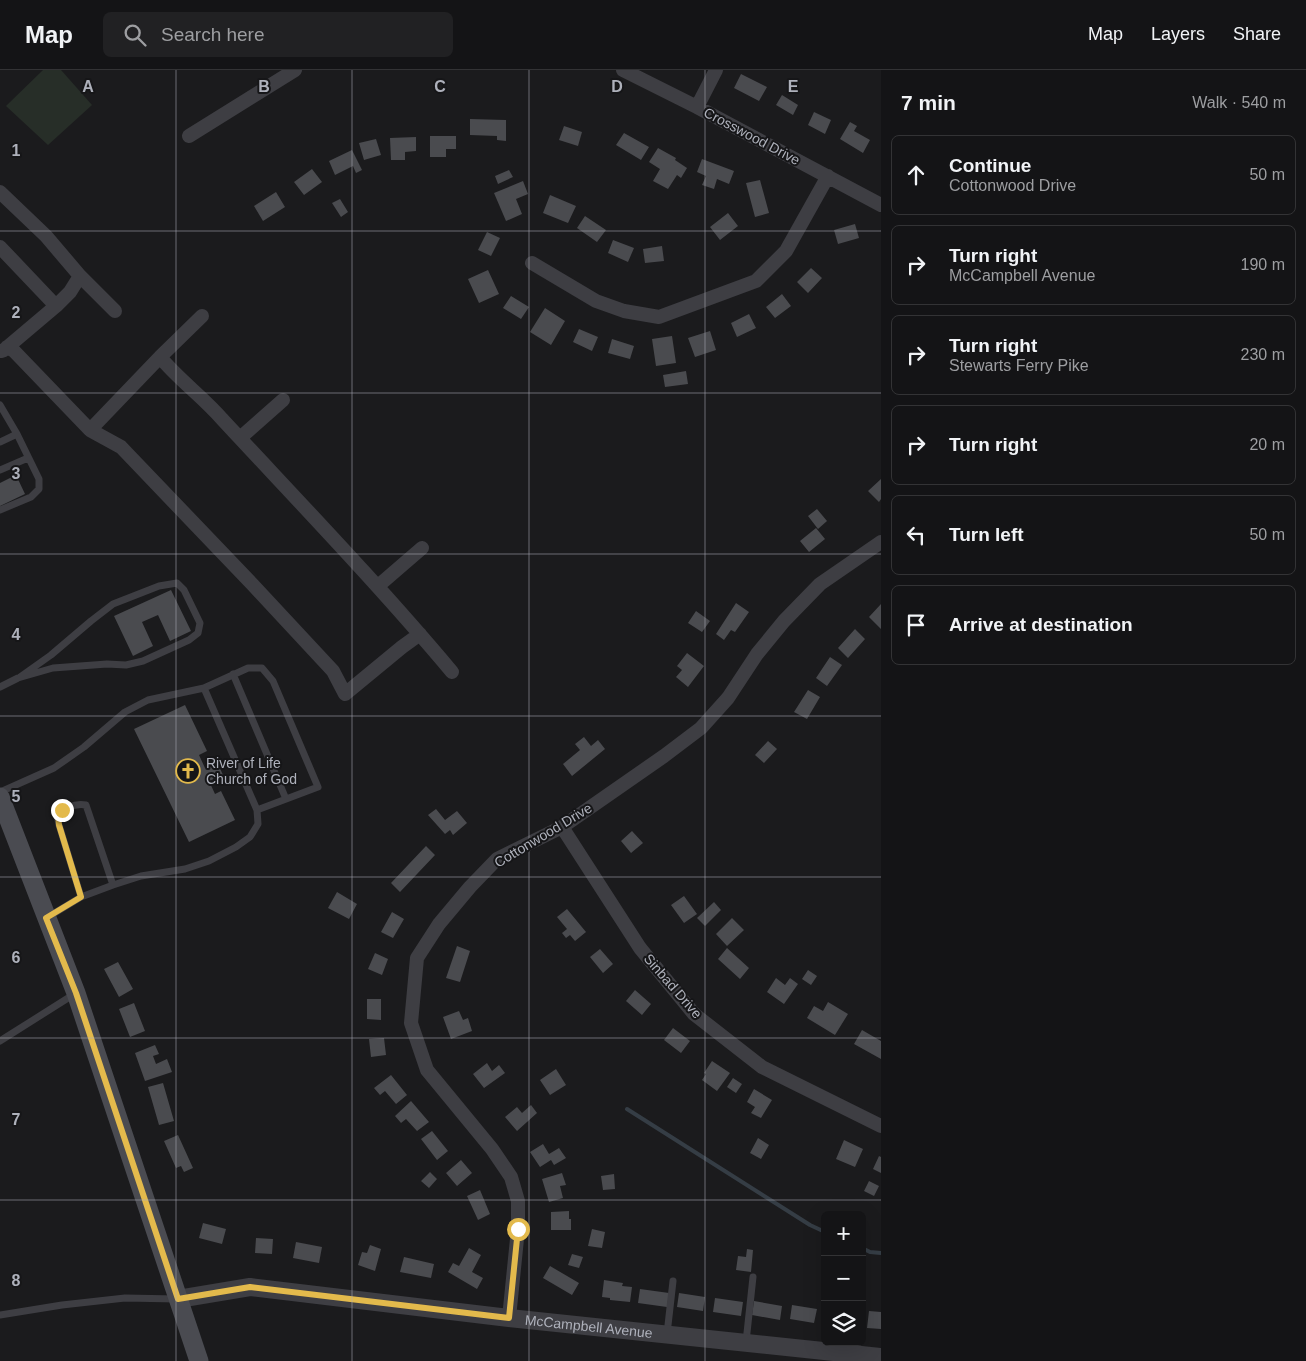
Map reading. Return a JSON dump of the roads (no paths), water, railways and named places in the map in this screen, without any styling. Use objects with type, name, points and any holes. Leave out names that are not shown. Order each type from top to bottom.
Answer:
[{"type":"main road","points":[[0,798],[76,993],[200,1361]]},
{"type":"street","points":[[189,136],[295,70]]},
{"type":"street","name":"Crosswood Drive","points":[[623,70],[697,107],[881,205]]},
{"type":"street","points":[[697,107],[716,70]]},
{"type":"street","points":[[532,263],[596,301],[624,311],[659,317],[756,281],[786,251],[828,176]]},
{"type":"street","points":[[0,192],[46,236],[80,276],[116,310]]},
{"type":"street","points":[[0,247],[56,306]]},
{"type":"street","points":[[4,349],[56,306],[70,292],[80,276]]},
{"type":"street","points":[[90,430],[202,316]]},
{"type":"street","points":[[4,349],[14,351],[90,430],[121,447],[254,585],[333,671],[345,694],[420,634]]},
{"type":"street","points":[[160,358],[211,407],[378,586],[452,672]]},
{"type":"street","points":[[240,438],[283,400]]},
{"type":"street","name":"Cottonwood Drive","points":[[509,1318],[518,1229],[518,1201],[510,1177],[492,1148],[427,1070],[411,1023],[417,958],[438,924],[470,887],[498,860],[562,827],[701,728],[728,698],[757,654],[784,621],[820,584],[881,542]]},
{"type":"street","points":[[378,586],[422,548]]},
{"type":"street","name":"Sinbad Drive","points":[[562,827],[640,948],[694,1014],[762,1068],[881,1126]]},
{"type":"street","name":"McCampbell Avenue","points":[[178,1299],[250,1287],[509,1318],[881,1357]]},
{"type":"lane","points":[[0,405],[17,434],[39,479],[39,489],[32,497],[0,510]]},
{"type":"lane","points":[[0,442],[17,434]]},
{"type":"lane","points":[[0,470],[28,458]]},
{"type":"lane","points":[[0,687],[20,677],[51,655],[113,604],[159,586],[177,582],[184,590],[200,623],[198,633],[189,640],[143,661],[126,665],[107,664],[53,668],[20,677]]},
{"type":"lane","points":[[0,792],[54,768],[84,747],[125,712],[148,700],[204,688],[248,668],[262,668],[273,681],[318,788],[257,810]]},
{"type":"lane","points":[[233,674],[286,799]]},
{"type":"lane","points":[[46,918],[81,897],[113,885],[141,876],[184,869],[209,861],[236,847],[250,837],[258,824],[257,810],[204,688]]},
{"type":"lane","points":[[81,897],[58,816],[62,810],[79,803],[86,805],[113,885]]},
{"type":"lane","points":[[0,1041],[76,993]]},
{"type":"lane","points":[[746,1343],[753,1277]]},
{"type":"lane","points":[[667,1334],[673,1281]]},
{"type":"lane","points":[[0,1315],[124,1298],[178,1299]]},
{"type":"waterway","points":[[627,1109],[821,1230]]},
{"type":"waterway","points":[[866,1250],[881,1253]]},
{"type":"place","name":"River of Life Church of God","points":[[188,771]]}]
